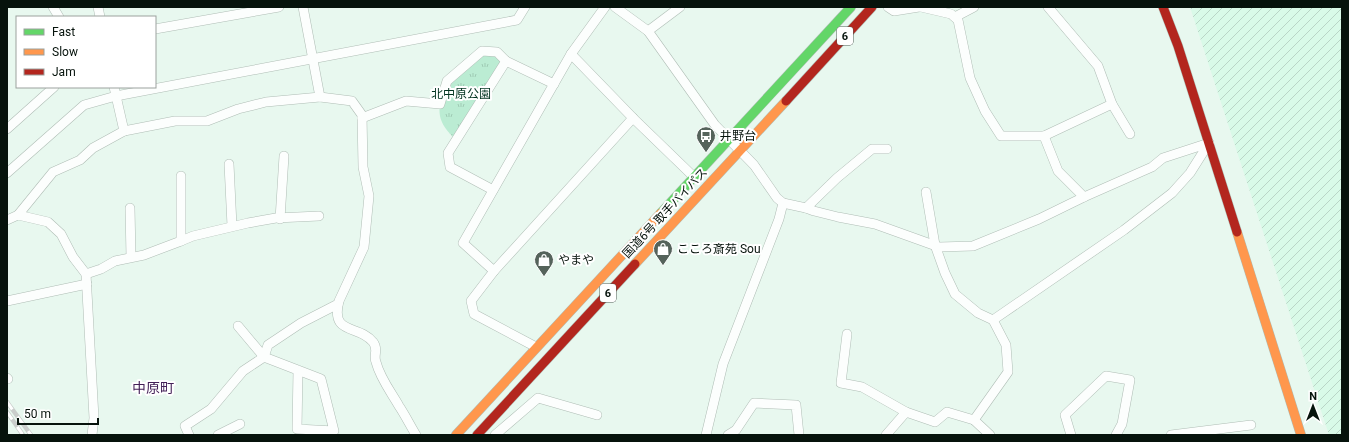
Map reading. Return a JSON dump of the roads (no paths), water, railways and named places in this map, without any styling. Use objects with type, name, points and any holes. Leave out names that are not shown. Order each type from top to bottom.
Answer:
[{"type":"main road","name":"国道6号 取手バイパス","points":[[456,435],[851,7]]},
{"type":"main road","name":"国道6号 取手バイパス","points":[[480,434],[739,150],[872,7]]},
{"type":"main road","points":[[1163,7],[1178,46],[1301,435]]},
{"type":"street","points":[[53,7],[58,16]]},
{"type":"street","points":[[156,29],[279,7]]},
{"type":"street","points":[[303,7],[320,97]]},
{"type":"street","points":[[156,84],[314,59],[517,20],[525,7]]},
{"type":"street","points":[[494,271],[462,243],[571,54],[605,7]]},
{"type":"street","points":[[615,7],[648,31],[714,125],[754,165],[777,198],[783,203],[838,217],[875,224],[939,247],[973,246],[1039,219],[1152,167],[1163,158],[1209,143]]},
{"type":"street","points":[[648,31],[680,7]]},
{"type":"street","points":[[888,7],[894,11],[920,7],[951,14],[958,20],[970,78],[1001,136],[1044,136],[1112,104]]},
{"type":"street","points":[[955,17],[974,7]]},
{"type":"street","points":[[1048,7],[1098,66],[1112,104],[1130,134]]},
{"type":"street","points":[[362,118],[406,101],[440,104],[447,81],[482,51],[497,52],[506,61],[554,84]]},
{"type":"street","points":[[571,54],[633,118],[694,177]]},
{"type":"street","points":[[493,190],[450,167],[448,153],[506,61]]},
{"type":"street","points":[[7,129],[53,88]]},
{"type":"street","points":[[7,173],[84,105],[115,91],[134,88]]},
{"type":"street","points":[[115,91],[124,131]]},
{"type":"street","points":[[7,220],[18,215],[53,172],[80,160],[93,148],[124,131],[175,121],[208,121],[266,102],[320,97],[352,102],[362,115],[363,167],[369,196],[364,247],[338,304],[337,318],[344,327],[373,341],[377,348],[375,361],[385,383],[416,435]]},
{"type":"street","points":[[536,347],[474,314],[471,301],[494,271],[633,118]]},
{"type":"street","points":[[1044,136],[1058,171],[1084,197]]},
{"type":"street","points":[[993,320],[1124,230],[1172,193],[1190,173],[1209,143]]},
{"type":"street","points":[[806,208],[836,178],[872,149],[887,149]]},
{"type":"street","points":[[280,218],[284,156]]},
{"type":"street","points":[[229,164],[232,226]]},
{"type":"street","points":[[181,176],[181,242]]},
{"type":"street","points":[[926,192],[935,245],[945,273],[955,294],[978,313],[993,320],[1006,345],[1008,372],[974,420]]},
{"type":"street","points":[[706,435],[724,364],[780,219],[783,203]]},
{"type":"street","points":[[130,208],[131,258]]},
{"type":"street","points":[[18,215],[48,222],[61,234],[73,257],[86,274],[94,418],[92,435]]},
{"type":"street","points":[[86,274],[115,261],[144,255],[181,242],[193,236],[232,226],[280,218],[319,216]]},
{"type":"street","points":[[7,301],[87,284]]},
{"type":"street","points":[[189,435],[185,426],[211,409],[243,371],[264,357],[268,345],[301,323],[338,304]]},
{"type":"street","points":[[238,326],[264,357],[298,370],[321,379],[334,431],[297,429],[298,370]]},
{"type":"street","points":[[847,334],[841,383],[862,387],[906,412],[935,422],[947,412],[974,420],[990,435]]},
{"type":"street","points":[[1071,435],[1065,416],[1106,376],[1130,380],[1122,424],[1116,435]]},
{"type":"street","points":[[495,435],[538,398],[597,415]]},
{"type":"street","points":[[728,435],[736,430],[754,403],[796,405],[799,435]]},
{"type":"street","points":[[886,435],[906,412]]},
{"type":"street","points":[[218,435],[240,424]]},
{"type":"street","points":[[1171,435],[1251,425]]},
{"type":"railway","points":[[7,402],[31,435]]},
{"type":"railway","points":[[7,412],[23,435]]},
{"type":"place","name":"井野台","points":[[706,153]]},
{"type":"place","name":"こころ斎苑 Sou","points":[[663,266]]},
{"type":"place","name":"やまや","points":[[544,277]]},
{"type":"district","name":"中原町","points":[[153,388]]},
{"type":"park label","name":"北中原公園","points":[[461,94]]}]
